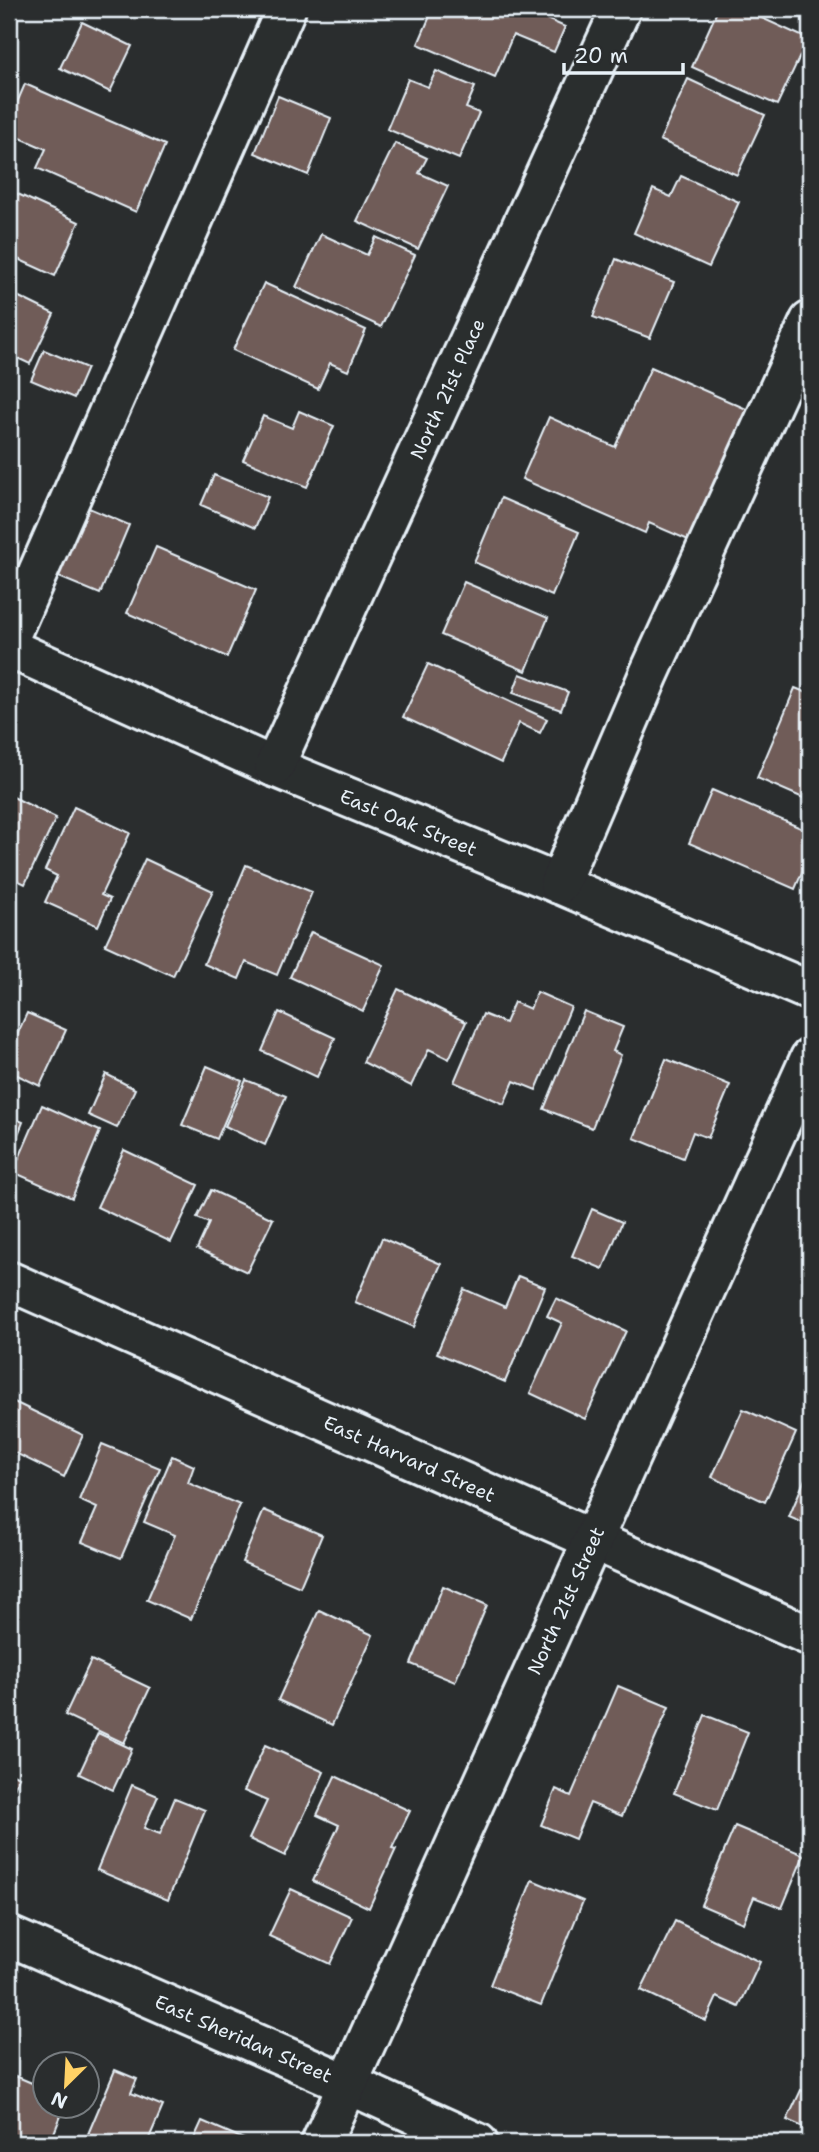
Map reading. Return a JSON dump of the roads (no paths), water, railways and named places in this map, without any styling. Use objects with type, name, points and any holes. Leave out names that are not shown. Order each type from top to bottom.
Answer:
[{"type":"street","points":[[9,638],[286,9]]},
{"type":"street","name":"North 21st Place","points":[[274,766],[621,9]]},
{"type":"street","points":[[559,884],[649,674],[810,321]]},
{"type":"street","name":"East Oak Street","points":[[9,648],[274,766],[810,991]]},
{"type":"street","name":"North 21st Street","points":[[321,2143],[810,1058]]},
{"type":"street","name":"East Harvard Street","points":[[9,1281],[810,1636]]},
{"type":"street","name":"East Sheridan Street","points":[[9,1936],[478,2143]]}]
